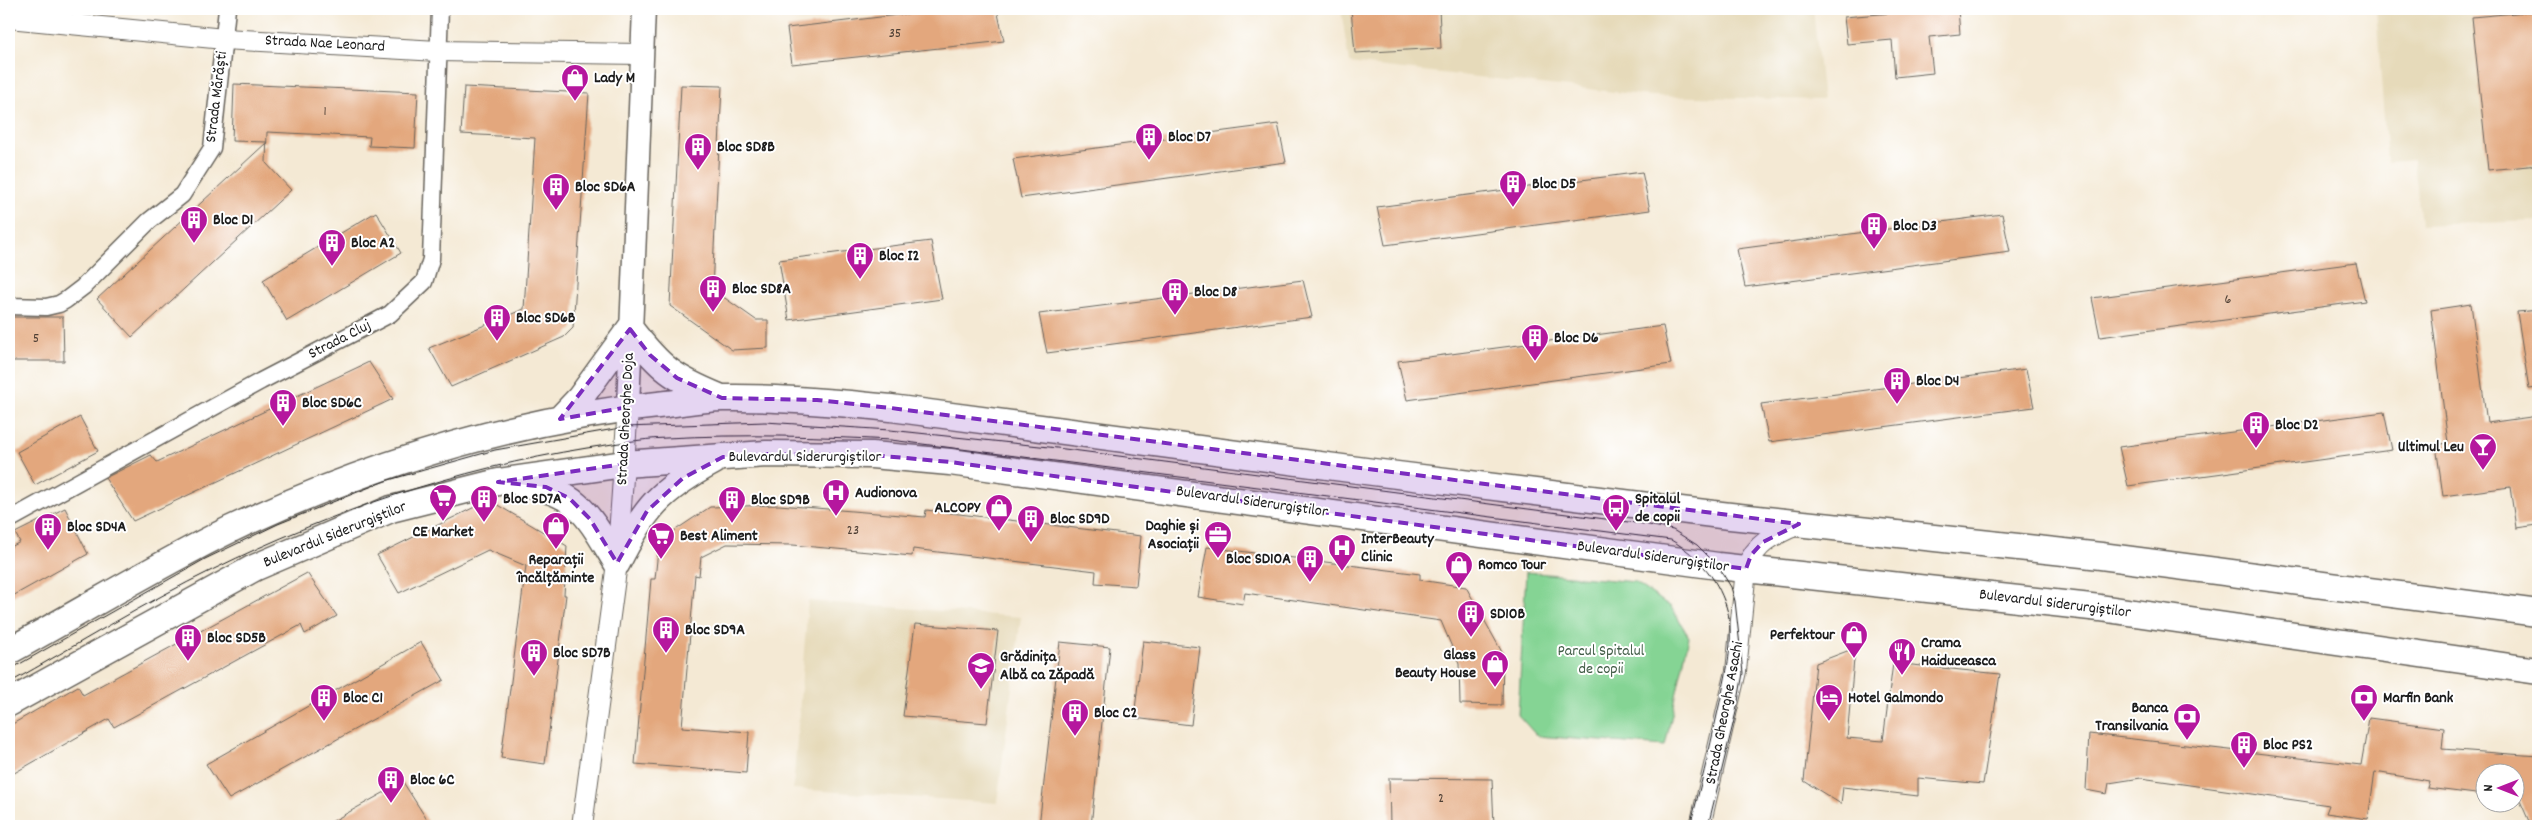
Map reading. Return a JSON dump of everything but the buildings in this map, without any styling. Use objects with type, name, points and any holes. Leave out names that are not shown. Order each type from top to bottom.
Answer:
[{"type":"main road","name":"Strada Gheorghe Doja","points":[[628,407],[644,9]]},
{"type":"main road","points":[[560,419],[580,398],[630,329],[650,355],[677,378],[722,398]]},
{"type":"main road","points":[[9,651],[229,531],[314,492],[392,464],[471,440],[560,419],[628,407],[722,398],[817,400],[892,408],[1383,473],[1799,524],[2101,556],[2538,613]]},
{"type":"main road","name":"Bulevardul Siderurgiștilor","points":[[9,703],[254,568],[391,509],[498,482],[624,464],[723,457],[827,453],[950,462],[1746,569],[2100,608],[2538,671]]},
{"type":"main road","points":[[617,563],[633,531],[663,494],[683,478],[723,457]]},
{"type":"main road","points":[[498,482],[546,487],[569,498],[590,519],[617,563]]},
{"type":"street","name":"Strada Mărăști","points":[[9,306],[46,306],[59,304],[66,300],[83,287],[150,221],[182,195],[212,148],[227,9]]},
{"type":"street","name":"Strada Cluj","points":[[9,520],[261,381],[390,314],[424,282],[431,259],[440,9]]},
{"type":"street","name":"Strada Nae Leonard","points":[[9,18],[224,39],[438,51],[642,54]]},
{"type":"street","name":"Strada Gheorghe Doja","points":[[582,826],[617,563],[628,407]]},
{"type":"street","points":[[1746,569],[1751,555],[1762,542],[1799,524]]},
{"type":"street","name":"Strada Gheorghe Asachi","points":[[1700,826],[1736,671],[1746,569]]},
{"type":"highlighted area","points":[[630,329],[650,355],[677,378],[722,398],[817,400],[891,408],[1799,524],[1763,542],[1751,555],[1746,569],[950,462],[872,455],[766,454],[723,457],[683,478],[647,511],[617,563],[590,519],[569,498],[546,487],[498,482],[624,464],[628,407],[560,419]]},
{"type":"shaded area","points":[[1341,9],[1813,9],[1823,100],[1651,96],[1349,63]]},
{"type":"shaded area","points":[[2376,9],[2538,9],[2538,221],[2421,225],[2414,160],[2387,162]]},
{"type":"shaded area","points":[[808,601],[1021,617],[997,803],[793,789]]},
{"type":"green space","name":"Parcul Spitalul de copii","points":[[1526,572],[1635,582],[1671,607],[1689,637],[1665,746],[1537,736],[1518,715]]},
{"type":"tram line","points":[[9,670],[205,559],[278,524],[385,481],[495,450],[626,427],[765,422],[890,430],[1049,447],[1644,524],[1673,530],[1697,545],[1718,566],[1731,587],[1735,601],[1743,673],[1736,712],[1708,826]]},
{"type":"tram line","points":[[9,683],[111,624],[214,569],[259,548],[350,511],[443,480],[538,457],[646,439],[751,436],[891,440],[1671,540],[1691,554],[1714,580],[1724,601],[1730,625],[1725,677],[1708,757],[1690,826]]},
{"type":"place","name":"Lady M","points":[[575,102]]},
{"type":"place","name":"Bloc D7","points":[[1149,161]]},
{"type":"place","name":"Bloc SD8B","points":[[698,171]]},
{"type":"place","name":"Bloc D5","points":[[1513,208]]},
{"type":"place","name":"Bloc SD6A","points":[[556,211]]},
{"type":"place","name":"Bloc D1","points":[[194,244]]},
{"type":"place","name":"Bloc D3","points":[[1874,250]]},
{"type":"place","name":"Bloc A2","points":[[332,267]]},
{"type":"place","name":"Bloc I2","points":[[860,280]]},
{"type":"place","name":"Bloc SD8A","points":[[713,313]]},
{"type":"place","name":"Bloc D8","points":[[1175,316]]},
{"type":"place","name":"Bloc SD6B","points":[[497,342]]},
{"type":"place","name":"Bloc D6","points":[[1535,362]]},
{"type":"place","name":"Bloc D4","points":[[1897,405]]},
{"type":"place","name":"Bloc SD6C","points":[[283,427]]},
{"type":"place","name":"Bloc D2","points":[[2256,449]]},
{"type":"place","name":"Ultimul Leu","points":[[2483,471]]},
{"type":"place","name":"Audionova","points":[[836,517]]},
{"type":"place","name":"CE Market","points":[[443,522]]},
{"type":"place","name":"Bloc SD7A","points":[[484,523]]},
{"type":"place","name":"Bloc SD9B","points":[[732,524]]},
{"type":"place","name":"ALCOPY","points":[[999,532]]},
{"type":"place","name":"Spitalul de copii","points":[[1616,532]]},
{"type":"place","name":"Bloc SD9D","points":[[1031,543]]},
{"type":"place","name":"Reparații încălțăminte","points":[[556,550]]},
{"type":"place","name":"Bloc SD4A","points":[[48,551]]},
{"type":"place","name":"Daghie și Asociații","points":[[1218,559]]},
{"type":"place","name":"Best Aliment","points":[[661,560]]},
{"type":"place","name":"InterBeauty Clinic","points":[[1342,572]]},
{"type":"place","name":"Bloc SD10A","points":[[1310,583]]},
{"type":"place","name":"Romco Tour","points":[[1459,589]]},
{"type":"place","name":"SD10B","points":[[1471,638]]},
{"type":"place","name":"Bloc SD9A","points":[[666,654]]},
{"type":"place","name":"Perfektour","points":[[1854,659]]},
{"type":"place","name":"Bloc SD5B","points":[[188,662]]},
{"type":"place","name":"Crama Haiduceasca","points":[[1902,676]]},
{"type":"place","name":"Bloc SD7B","points":[[534,677]]},
{"type":"place","name":"Glass Beauty House","points":[[1495,688]]},
{"type":"place","name":"Grădinița Albă ca Zăpadă","points":[[981,690]]},
{"type":"place","name":"Bloc C1","points":[[324,722]]},
{"type":"place","name":"Hotel Galmondo","points":[[1829,722]]},
{"type":"place","name":"Marfin Bank","points":[[2364,722]]},
{"type":"place","name":"Bloc C2","points":[[1075,737]]},
{"type":"place","name":"Banca Transilvania","points":[[2187,741]]},
{"type":"place","name":"Bloc PS2","points":[[2244,769]]},
{"type":"place","name":"Bloc 6C","points":[[391,804]]}]
